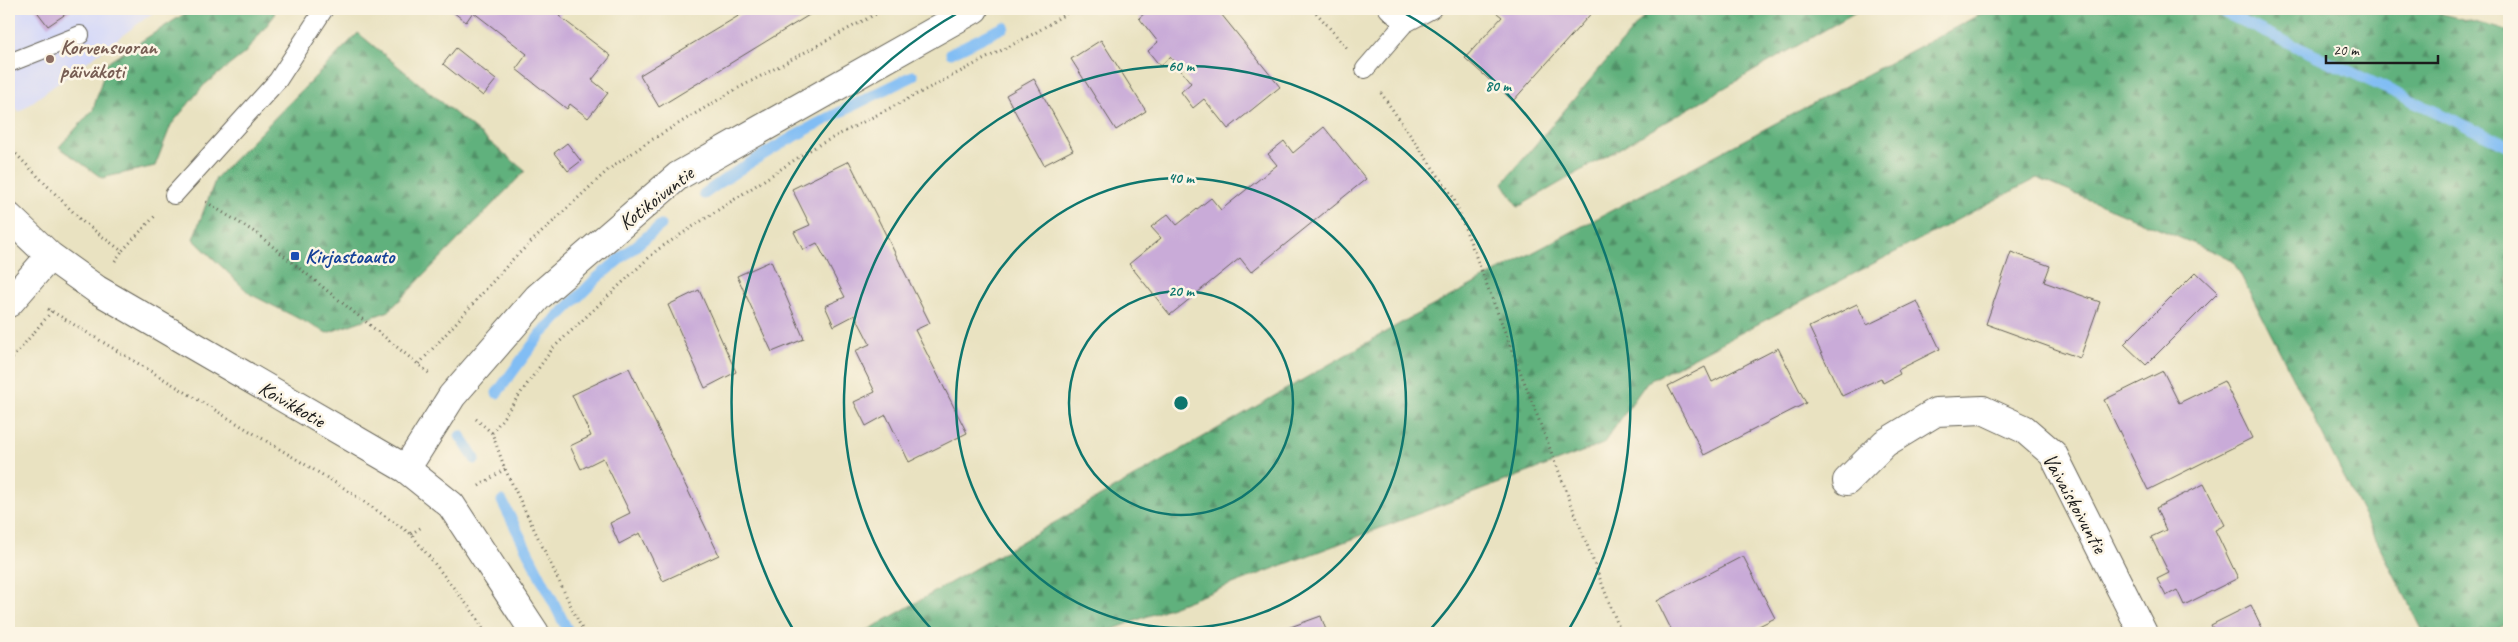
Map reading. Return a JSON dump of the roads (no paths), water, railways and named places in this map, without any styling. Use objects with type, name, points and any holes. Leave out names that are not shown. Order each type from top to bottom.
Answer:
[{"type":"street","name":"Kotikoivuntie","points":[[406,469],[452,396],[538,297],[678,176],[974,9]]},
{"type":"street","name":"Koivikkotie","points":[[9,217],[50,256],[96,289],[406,469],[451,506],[535,633]]},
{"type":"street","points":[[14,297],[50,256]]},
{"type":"street","name":"Vaivaiskoivuntie","points":[[1847,481],[1885,443],[1936,412],[1983,410],[2024,429],[2053,454],[2143,633]]},
{"type":"lane","points":[[174,195],[278,80],[324,9]]},
{"type":"lane","points":[[1388,9],[1404,24]]},
{"type":"lane","points":[[1365,69],[1404,24],[1432,9]]},
{"type":"lane","points":[[9,63],[80,35]]},
{"type":"waterway","points":[[2216,9],[2509,146]]},
{"type":"waterway","points":[[951,53],[1004,27]]},
{"type":"waterway","points":[[704,194],[780,145],[832,116],[913,76]]},
{"type":"waterway","points":[[497,393],[540,335],[597,278],[661,225]]},
{"type":"waterway","points":[[460,436],[475,459]]},
{"type":"waterway","points":[[502,501],[569,633]]},
{"type":"place","name":"Korvensuoran päiväkoti","points":[[50,59]]},
{"type":"place","name":"Kirjastoauto","points":[[295,256]]}]
